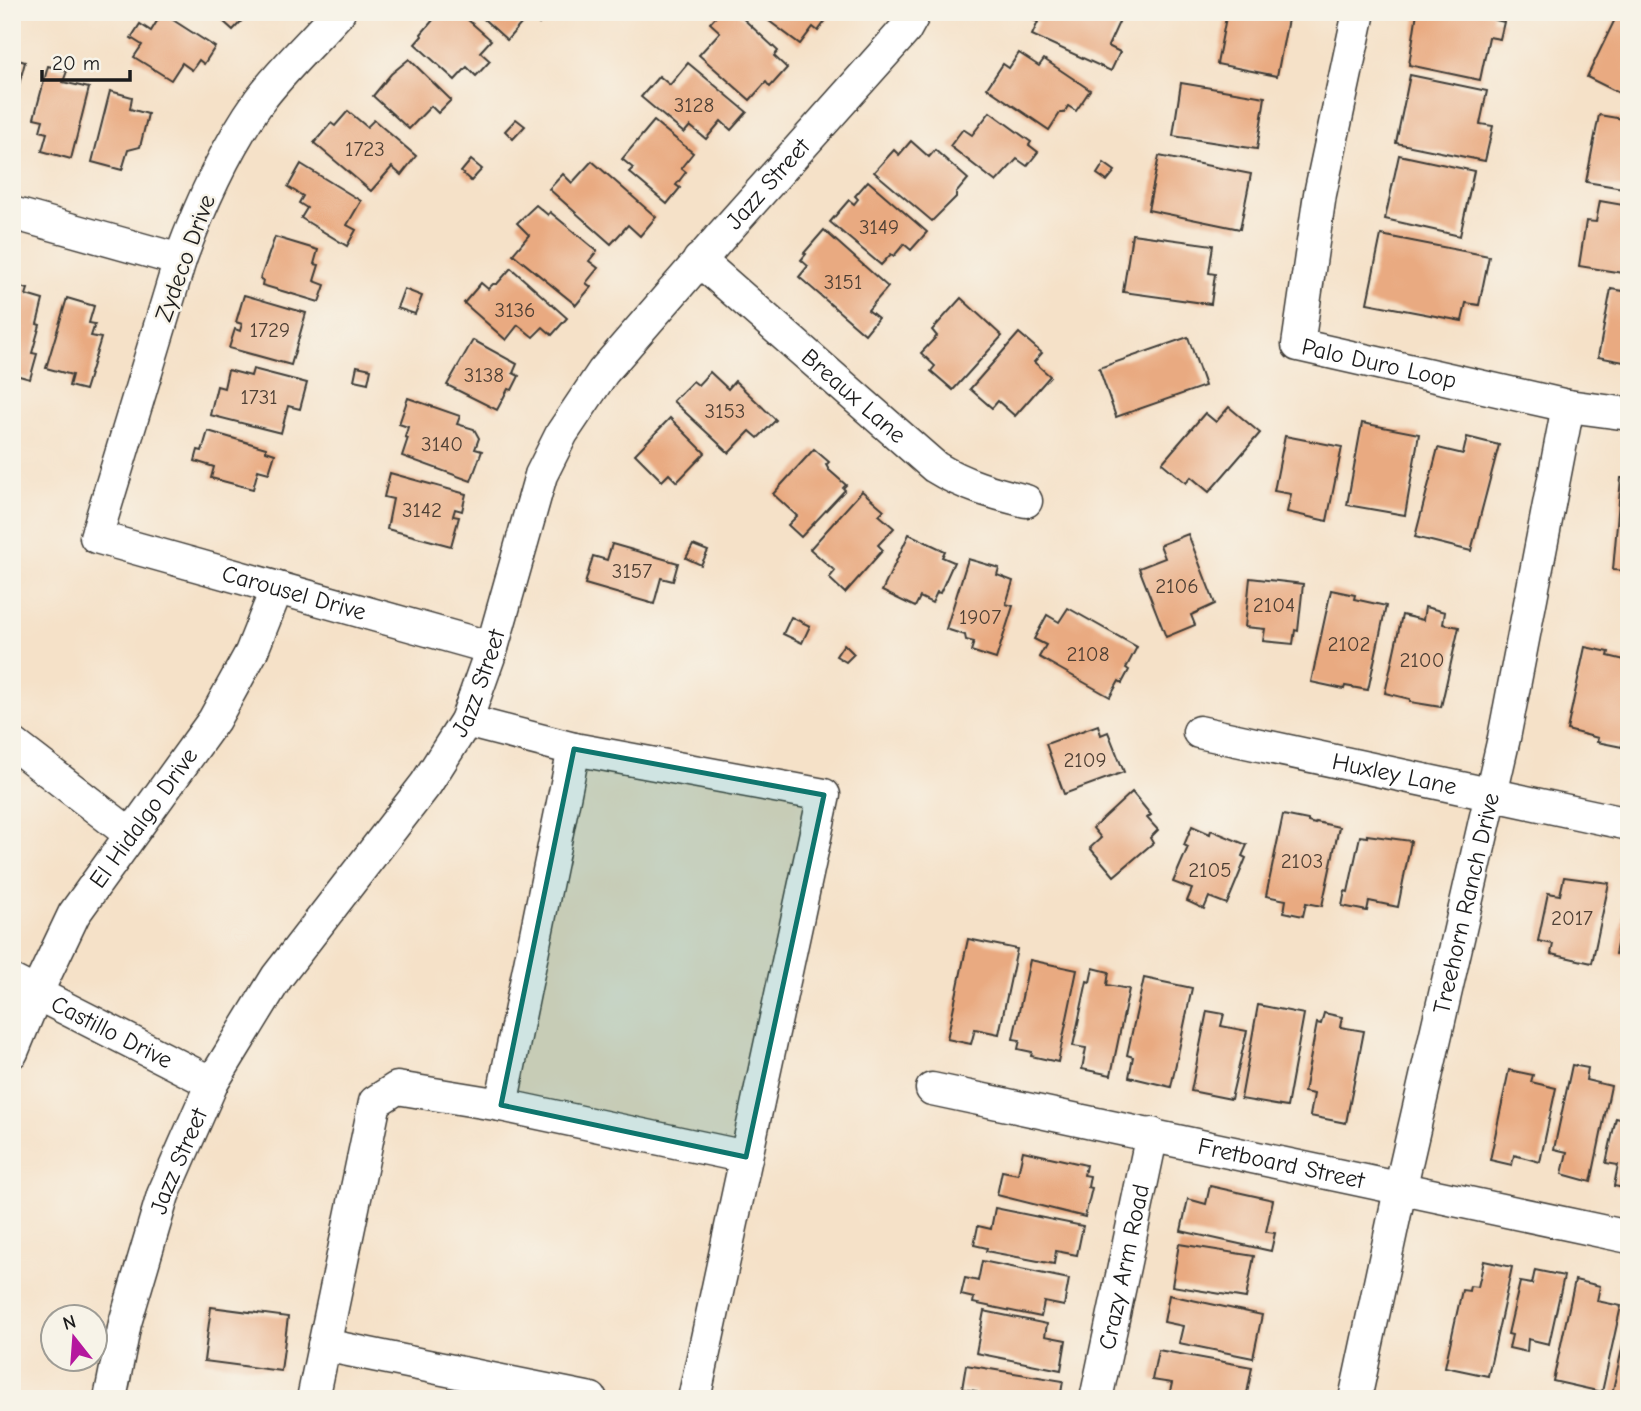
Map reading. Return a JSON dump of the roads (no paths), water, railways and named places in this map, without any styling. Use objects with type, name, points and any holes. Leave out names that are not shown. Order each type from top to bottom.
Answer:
[{"type":"street","name":"Zydeco Drive","points":[[96,537],[194,220],[219,169],[260,100],[339,12]]},
{"type":"street","name":"Jazz Street","points":[[110,1399],[125,1323],[163,1195],[212,1083],[277,977],[426,784],[466,721],[492,648],[541,475],[562,433],[604,372],[699,260],[905,30],[915,12]]},
{"type":"street","name":"Palo Duro Loop","points":[[1359,12],[1320,194],[1298,345],[1568,406],[1629,414]]},
{"type":"street","points":[[12,213],[180,260]]},
{"type":"street","name":"Breaux Lane","points":[[699,260],[936,467],[958,481],[1026,501]]},
{"type":"street","name":"Treehorn Ranch Drive","points":[[1355,1399],[1399,1190],[1492,794],[1568,406]]},
{"type":"street","name":"Carousel Drive","points":[[96,537],[492,648]]},
{"type":"street","name":"El Hidalgo Drive","points":[[12,1052],[24,988],[130,834],[214,720],[234,686],[278,587]]},
{"type":"street","points":[[466,721],[574,749],[824,795],[694,1399]]},
{"type":"street","name":"Huxley Lane","points":[[1199,732],[1629,824]]},
{"type":"street","points":[[12,743],[130,834]]},
{"type":"street","points":[[501,1105],[574,749]]},
{"type":"street","name":"Castillo Drive","points":[[24,988],[212,1083]]},
{"type":"street","points":[[313,1399],[375,1102],[397,1088],[501,1105],[746,1157]]},
{"type":"street","name":"Fretboard Street","points":[[932,1089],[1629,1237]]},
{"type":"street","name":"Crazy Arm Road","points":[[1096,1399],[1152,1134]]},
{"type":"street","points":[[324,1345],[591,1399]]}]
